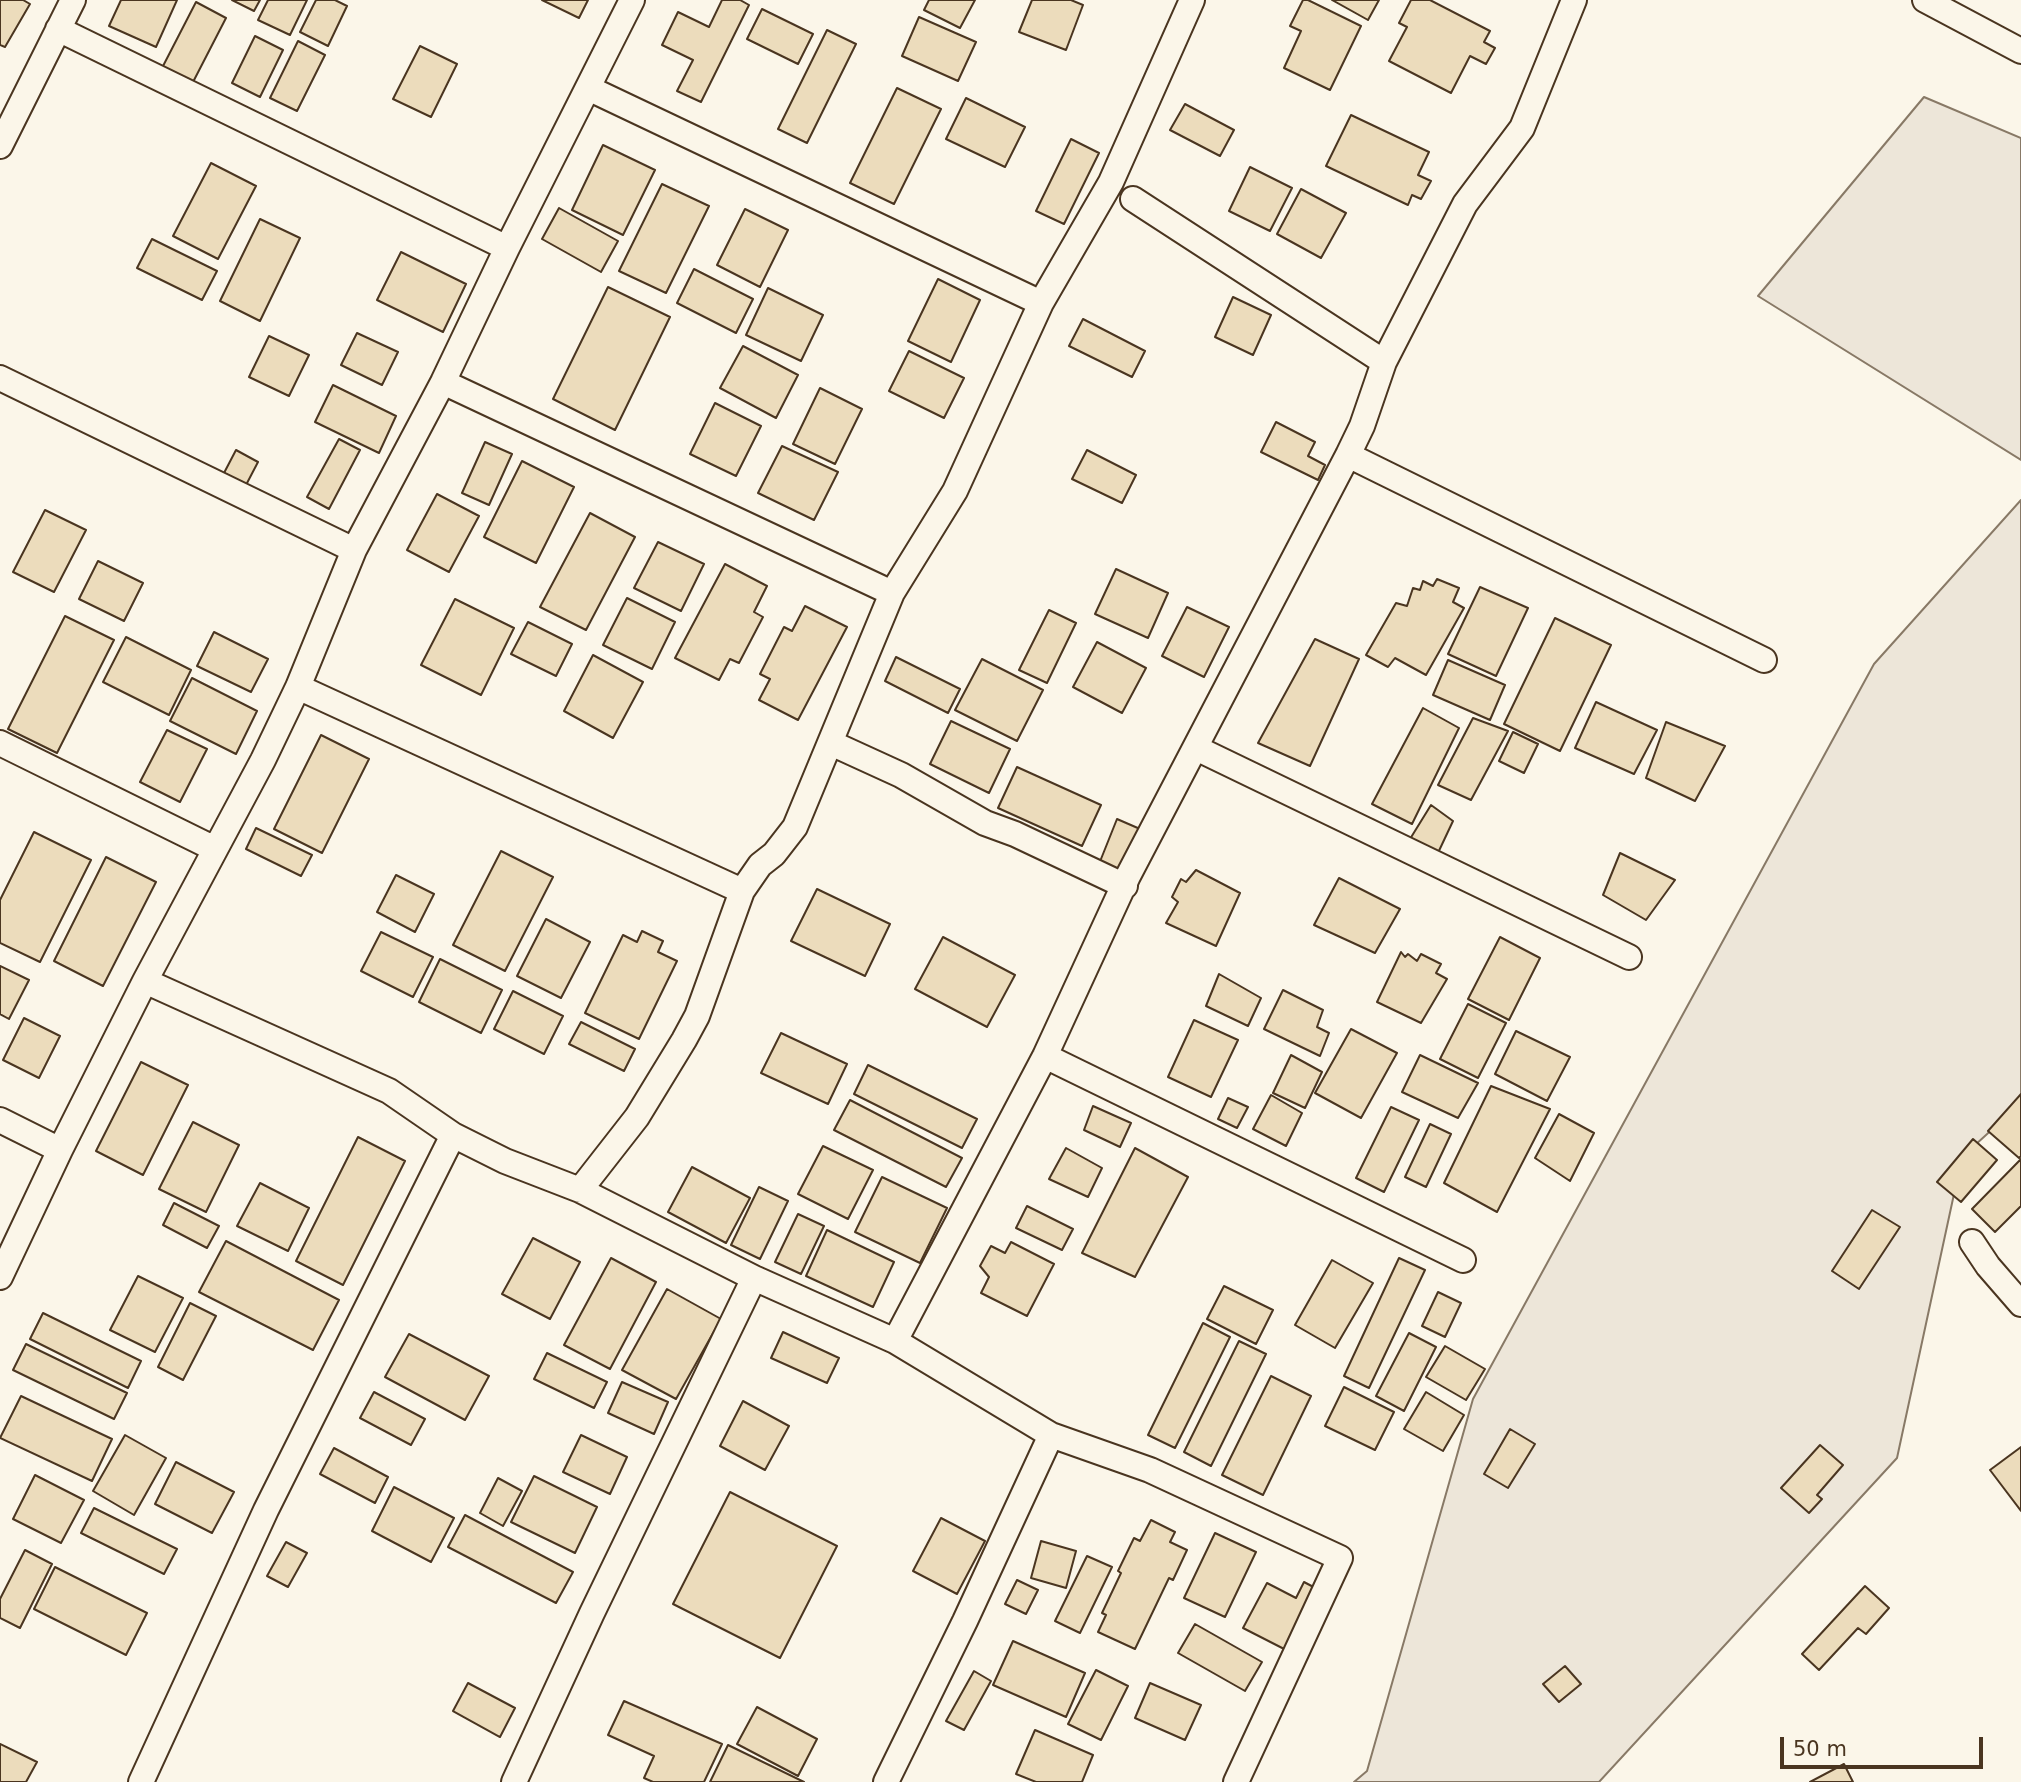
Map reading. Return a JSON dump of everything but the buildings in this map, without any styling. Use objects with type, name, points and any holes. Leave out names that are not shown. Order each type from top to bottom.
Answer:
[{"type":"street","points":[[0,146],[73,0]]},
{"type":"street","points":[[0,1277],[145,981],[263,760],[298,687],[354,550],[443,382],[632,0]]},
{"type":"street","points":[[895,1341],[1045,1056],[1128,876],[1348,455],[1362,426],[1384,362],[1465,204],[1522,128],[1574,0]]},
{"type":"street","points":[[1925,0],[2021,51]]},
{"type":"street","points":[[580,1190],[637,1117],[684,1040],[697,1016],[742,891],[760,865],[774,854],[794,827],[892,593],[955,491],[1041,303],[1111,182],[1186,2]]},
{"type":"street","points":[[58,29],[507,248]]},
{"type":"street","points":[[588,89],[1041,303]]},
{"type":"street","points":[[1133,199],[1384,362]]},
{"type":"street","points":[[0,378],[354,550]]},
{"type":"street","points":[[443,382],[892,593]]},
{"type":"street","points":[[1348,455],[1764,660]]},
{"type":"street","points":[[298,687],[742,891]]},
{"type":"street","points":[[0,743],[215,849]]},
{"type":"street","points":[[831,743],[901,775],[985,823],[1015,834],[1125,886]]},
{"type":"street","points":[[1196,748],[1629,957]]},
{"type":"street","points":[[145,981],[388,1091],[453,1135],[505,1161],[580,1190],[754,1278],[895,1341],[1051,1435],[1150,1470],[1340,1558],[1236,1782]]},
{"type":"street","points":[[1045,1056],[1463,1260]]},
{"type":"street","points":[[0,1120],[60,1150]]},
{"type":"street","points":[[141,1782],[266,1510],[453,1135]]},
{"type":"street","points":[[1972,1242],[1988,1266],[2021,1304]]},
{"type":"street","points":[[514,1782],[592,1613],[754,1278]]},
{"type":"street","points":[[886,1782],[965,1621],[1051,1435]]},
{"type":"shaded area","points":[[1924,97],[2021,138],[2021,460],[1758,296]]},
{"type":"shaded area","points":[[2021,500],[2021,1103],[1962,1157],[1897,1458],[1599,1782],[1354,1782],[1367,1771],[1473,1399],[1874,664]]}]
